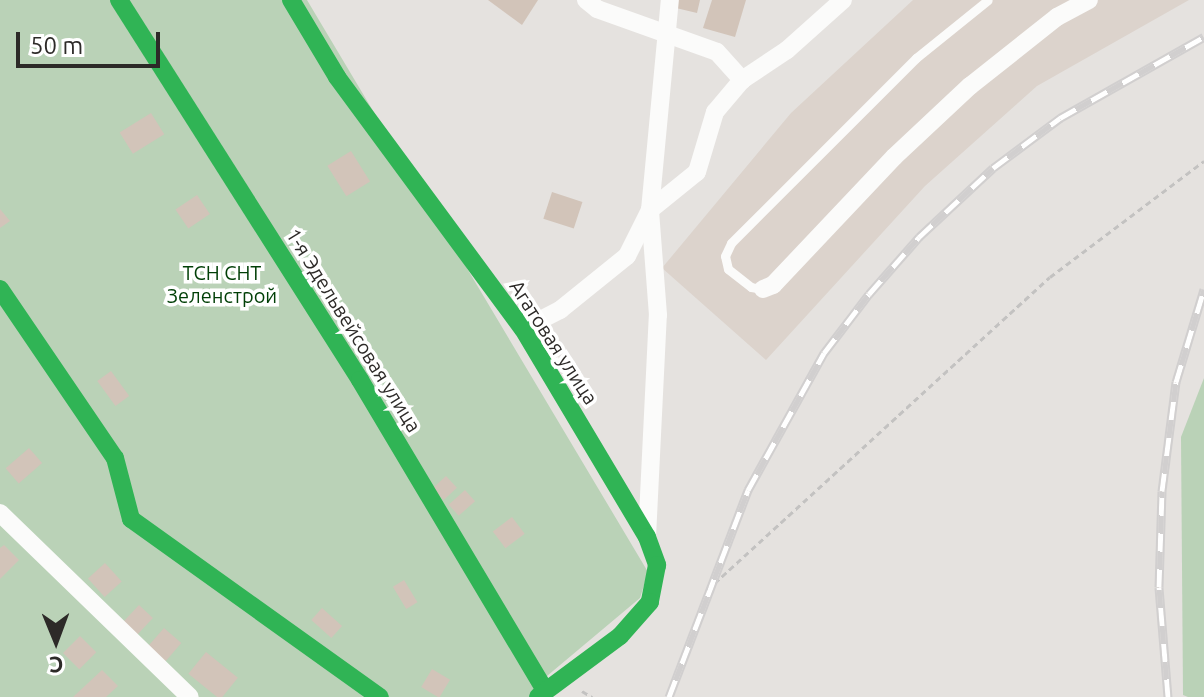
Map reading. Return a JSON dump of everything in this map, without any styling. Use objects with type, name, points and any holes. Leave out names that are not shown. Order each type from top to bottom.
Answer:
[{"type":"street","name":"1-я Эдельвейсовая улица","points":[[119,0],[360,380],[541,693]]},
{"type":"street","name":"Агатовая улица","points":[[291,0],[337,77],[523,329],[647,537],[657,565],[650,602],[620,636],[541,693]]},
{"type":"street","points":[[586,0],[597,9],[717,52],[742,80]]},
{"type":"street","points":[[647,537],[658,315],[650,210],[670,0]]},
{"type":"street","points":[[523,329],[560,310],[627,256],[650,210],[697,172],[715,112],[742,80],[787,50],[843,0]]},
{"type":"street","points":[[763,289],[773,285],[894,157],[970,86],[1057,17],[1089,0]]},
{"type":"street","points":[[0,289],[115,458],[131,519],[380,697]]},
{"type":"street","points":[[0,513],[190,697]]},
{"type":"lane","points":[[763,289],[751,287],[728,269],[725,256],[731,243],[916,58],[988,0]]},
{"type":"path","points":[[707,590],[1050,277],[1204,161]]},
{"type":"shaded area","points":[[913,0],[1189,0],[1037,86],[925,186],[766,360],[662,268],[791,113]]},
{"type":"green space","name":"ТСН СНТ Зеленстрой","points":[[0,0],[307,0],[648,572],[640,598],[547,676],[530,697],[0,697]]},
{"type":"green space","points":[[1204,378],[1204,697],[1188,697],[1183,695],[1181,437]]},
{"type":"building","points":[[488,0],[538,0],[522,25]]},
{"type":"building","points":[[678,0],[700,0],[697,13],[676,8]]},
{"type":"building","points":[[712,0],[746,0],[735,37],[703,28]]},
{"type":"building","points":[[151,113],[164,134],[133,154],[120,133]]},
{"type":"building","points":[[351,151],[370,182],[346,196],[327,166]]},
{"type":"building","points":[[552,192],[582,202],[574,229],[543,219]]},
{"type":"building","points":[[197,195],[210,214],[188,229],[175,210]]},
{"type":"building","points":[[0,209],[10,221],[0,228]]},
{"type":"building","points":[[111,371],[129,396],[115,406],[97,381]]},
{"type":"building","points":[[29,448],[42,463],[19,483],[6,468]]},
{"type":"building","points":[[446,476],[457,488],[444,500],[433,488]]},
{"type":"building","points":[[465,490],[475,501],[459,516],[449,505]]},
{"type":"building","points":[[512,517],[525,534],[505,548],[493,531]]},
{"type":"building","points":[[4,545],[19,560],[0,579],[0,548]]},
{"type":"building","points":[[105,563],[122,582],[105,597],[88,578]]},
{"type":"building","points":[[404,580],[417,602],[406,609],[393,587]]},
{"type":"building","points":[[139,605],[153,618],[137,635],[123,622]]},
{"type":"building","points":[[322,608],[342,626],[331,638],[311,620]]},
{"type":"building","points":[[164,628],[181,643],[166,661],[148,646]]},
{"type":"building","points":[[80,636],[96,652],[79,669],[63,653]]},
{"type":"building","points":[[206,652],[238,678],[222,697],[217,697],[188,674]]},
{"type":"building","points":[[432,669],[450,680],[440,697],[421,687]]},
{"type":"building","points":[[102,670],[118,686],[106,697],[73,697]]},
{"type":"railway","points":[[669,697],[748,490],[824,353],[869,294],[919,237],[993,168],[1060,118],[1204,37]]},
{"type":"railway","points":[[1168,697],[1159,587],[1162,491],[1176,382],[1204,289]]},
{"type":"traffic: fast","points":[[119,0],[360,380],[544,689]]},
{"type":"traffic: fast","points":[[291,0],[337,77],[523,329],[647,537],[657,565],[650,602],[620,636],[538,697]]},
{"type":"traffic: fast","points":[[0,289],[115,458],[131,519],[380,697]]}]
